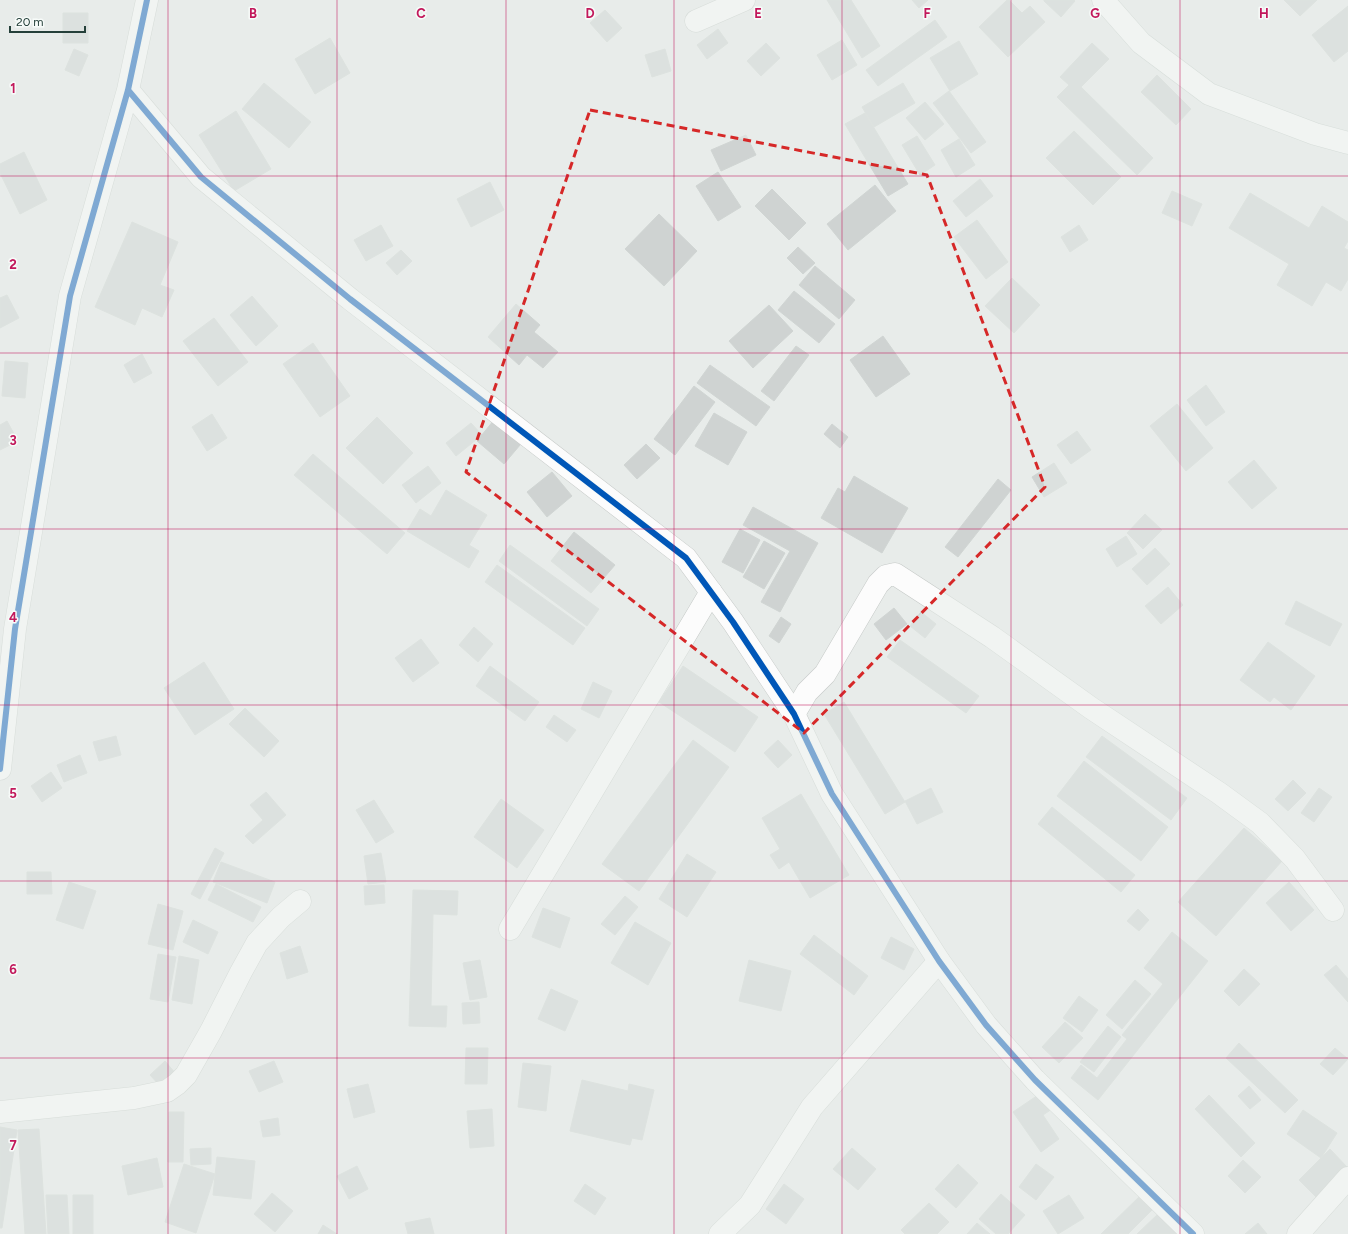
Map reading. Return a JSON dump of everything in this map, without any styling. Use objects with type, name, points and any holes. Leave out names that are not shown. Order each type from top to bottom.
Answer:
[{"type":"street","points":[[0,769],[15,629],[70,296],[128,90],[147,0]]},
{"type":"street","points":[[696,21],[744,0]]},
{"type":"street","points":[[1103,0],[1141,43],[1209,94],[1314,134],[1348,143]]},
{"type":"street","points":[[128,90],[201,177],[350,299],[686,558],[733,622],[794,714],[832,794],[939,961],[986,1025],[1035,1080],[1193,1234]]},
{"type":"street","points":[[794,714],[807,692],[825,674],[878,584],[886,576],[895,574],[992,636],[1092,708],[1219,793],[1260,824],[1295,859],[1333,910]]},
{"type":"street","points":[[510,930],[711,592]]},
{"type":"street","points":[[0,1112],[134,1098],[167,1091],[172,1088],[186,1075],[257,943],[281,917],[300,901]]},
{"type":"street","points":[[720,1234],[750,1205],[812,1107],[939,961]]},
{"type":"street","points":[[1298,1234],[1348,1178]]},
{"type":"highlighted area","points":[[590,110],[927,175],[1045,487],[804,733],[466,472]]},
{"type":"building","points":[[827,0],[851,0],[880,46],[862,58]]},
{"type":"building","points":[[912,0],[928,0],[919,8]]},
{"type":"building","points":[[1007,0],[1009,0],[1022,13],[1030,6],[1045,22],[1008,57],[979,27]]},
{"type":"building","points":[[1044,0],[1074,0],[1075,1],[1061,17]]},
{"type":"building","points":[[1284,0],[1317,0],[1300,16]]},
{"type":"building","points":[[1348,6],[1348,51],[1334,62],[1312,35]]},
{"type":"building","points":[[605,10],[622,28],[607,42],[590,23]]},
{"type":"building","points":[[63,13],[88,13],[88,43],[63,43]]},
{"type":"building","points":[[935,20],[947,37],[878,86],[866,70]]},
{"type":"building","points":[[718,29],[728,43],[707,59],[697,45]]},
{"type":"building","points":[[330,38],[350,73],[315,94],[295,59]]},
{"type":"building","points":[[842,40],[857,65],[832,80],[817,55]]},
{"type":"building","points":[[959,41],[978,74],[950,91],[930,58]]},
{"type":"building","points":[[766,43],[780,58],[761,76],[747,61]]},
{"type":"building","points":[[1092,43],[1109,59],[1081,87],[1153,158],[1137,175],[1057,97],[1069,85],[1060,77]]},
{"type":"building","points":[[74,49],[88,55],[79,76],[65,70]]},
{"type":"building","points":[[665,49],[671,71],[652,77],[645,55]]},
{"type":"building","points":[[1157,75],[1191,109],[1176,125],[1141,92]]},
{"type":"building","points":[[264,83],[311,122],[289,148],[242,109]]},
{"type":"building","points":[[903,83],[915,103],[874,127],[862,107]]},
{"type":"building","points":[[949,91],[986,142],[971,153],[933,103]]},
{"type":"building","points":[[925,102],[944,124],[925,140],[906,118]]},
{"type":"building","points":[[236,111],[271,169],[234,191],[199,135]]},
{"type":"building","points":[[865,113],[908,184],[888,196],[845,124]]},
{"type":"building","points":[[1074,131],[1121,177],[1093,205],[1046,158]]},
{"type":"building","points":[[746,135],[756,155],[721,171],[711,150]]},
{"type":"building","points":[[917,136],[935,165],[920,175],[902,145]]},
{"type":"building","points":[[959,139],[975,165],[956,177],[941,150]]},
{"type":"building","points":[[24,152],[47,200],[20,214],[0,173],[0,164]]},
{"type":"building","points":[[718,172],[741,207],[718,221],[696,186]]},
{"type":"building","points":[[980,179],[993,196],[966,217],[953,201]]},
{"type":"building","points":[[490,182],[504,210],[471,227],[457,199]]},
{"type":"building","points":[[875,185],[896,211],[848,250],[827,224]]},
{"type":"building","points":[[772,189],[806,223],[789,240],[755,206]]},
{"type":"building","points":[[1172,191],[1202,204],[1192,226],[1162,213]]},
{"type":"building","points":[[1250,193],[1309,228],[1322,206],[1348,222],[1348,241],[1344,248],[1348,250],[1348,279],[1341,291],[1326,282],[1312,306],[1277,285],[1289,264],[1229,228]]},
{"type":"building","points":[[659,214],[697,251],[664,286],[625,249]]},
{"type":"building","points":[[977,220],[1008,262],[986,279],[954,237]]},
{"type":"building","points":[[132,222],[178,242],[160,285],[174,290],[162,317],[142,308],[135,325],[95,307]]},
{"type":"building","points":[[381,225],[393,246],[366,261],[354,240]]},
{"type":"building","points":[[1079,225],[1088,240],[1070,252],[1061,237]]},
{"type":"building","points":[[798,247],[815,263],[803,274],[787,258]]},
{"type":"building","points":[[401,250],[412,261],[397,275],[386,263]]},
{"type":"building","points":[[815,266],[855,300],[839,319],[799,285]]},
{"type":"building","points":[[1012,278],[1040,305],[1014,333],[985,306]]},
{"type":"building","points":[[794,291],[835,324],[819,343],[778,310]]},
{"type":"building","points":[[7,295],[19,318],[0,328],[0,298]]},
{"type":"building","points":[[252,296],[278,326],[256,346],[230,315]]},
{"type":"building","points":[[516,304],[540,325],[534,332],[558,352],[543,368],[527,355],[519,365],[488,337]]},
{"type":"building","points":[[769,305],[793,331],[753,368],[729,341]]},
{"type":"building","points":[[214,318],[248,362],[218,386],[183,341]]},
{"type":"building","points":[[883,336],[910,374],[876,397],[850,360]]},
{"type":"building","points":[[313,343],[350,396],[320,417],[283,364]]},
{"type":"building","points":[[796,346],[809,355],[774,401],[761,391]]},
{"type":"building","points":[[142,354],[152,373],[134,383],[124,365]]},
{"type":"building","points":[[5,361],[28,363],[25,398],[2,396]]},
{"type":"building","points":[[710,365],[770,407],[756,426],[697,383]]},
{"type":"building","points":[[1206,385],[1225,412],[1206,426],[1187,400]]},
{"type":"building","points":[[694,386],[715,402],[675,455],[654,439]]},
{"type":"building","points":[[1177,404],[1213,448],[1186,471],[1150,426]]},
{"type":"building","points":[[714,413],[747,432],[728,465],[695,446]]},
{"type":"building","points":[[212,414],[227,438],[207,451],[192,427]]},
{"type":"building","points":[[498,415],[526,438],[504,464],[477,441]]},
{"type":"building","points":[[377,417],[413,453],[383,484],[346,448]]},
{"type":"building","points":[[7,421],[18,441],[0,450],[0,425]]},
{"type":"building","points":[[471,423],[482,435],[456,456],[446,443]]},
{"type":"building","points":[[832,424],[848,437],[840,448],[824,434]]},
{"type":"building","points":[[1077,431],[1091,450],[1071,464],[1057,445]]},
{"type":"building","points":[[646,444],[660,458],[637,479],[624,465]]},
{"type":"building","points":[[313,454],[405,533],[387,554],[294,475]]},
{"type":"building","points":[[1254,460],[1277,488],[1252,509],[1228,482]]},
{"type":"building","points":[[1054,463],[1067,483],[1044,497],[1032,477]]},
{"type":"building","points":[[428,466],[441,483],[416,503],[402,485]]},
{"type":"building","points":[[552,472],[572,496],[547,517],[527,492]]},
{"type":"building","points":[[854,476],[908,508],[882,553],[821,518],[838,488],[845,492]]},
{"type":"building","points":[[998,479],[1011,490],[958,557],[945,547]]},
{"type":"building","points":[[446,490],[487,515],[469,545],[479,551],[469,568],[407,531],[420,509],[431,516]]},
{"type":"building","points":[[753,507],[818,543],[780,612],[761,602],[790,551],[743,525]]},
{"type":"building","points":[[1145,514],[1162,530],[1143,549],[1127,533]]},
{"type":"building","points":[[740,529],[760,540],[743,573],[722,562]]},
{"type":"building","points":[[574,532],[615,565],[591,593],[551,561]]},
{"type":"building","points":[[1126,536],[1137,554],[1117,567],[1106,549]]},
{"type":"building","points":[[764,541],[785,553],[764,589],[743,577]]},
{"type":"building","points":[[510,545],[599,609],[587,626],[499,561]]},
{"type":"building","points":[[1155,548],[1170,564],[1147,585],[1132,569]]},
{"type":"building","points":[[497,565],[585,628],[573,645],[485,582]]},
{"type":"building","points":[[1168,587],[1183,605],[1161,624],[1145,606]]},
{"type":"building","points":[[1296,601],[1342,624],[1330,646],[1285,624]]},
{"type":"building","points":[[894,608],[907,624],[886,640],[874,624]]},
{"type":"building","points":[[921,612],[936,624],[925,638],[910,626]]},
{"type":"building","points":[[781,617],[791,624],[779,643],[769,636]]},
{"type":"building","points":[[474,627],[493,644],[478,662],[459,645]]},
{"type":"building","points":[[421,639],[439,663],[413,682],[395,658]]},
{"type":"building","points":[[900,640],[979,696],[966,713],[887,657]]},
{"type":"building","points":[[1268,642],[1315,676],[1291,710],[1274,697],[1270,702],[1240,680]]},
{"type":"building","points":[[204,662],[234,709],[195,735],[164,688]]},
{"type":"building","points":[[490,666],[539,702],[525,721],[476,686]]},
{"type":"building","points":[[683,666],[758,717],[735,752],[659,702]]},
{"type":"building","points":[[593,682],[612,691],[599,718],[581,709]]},
{"type":"building","points":[[844,702],[905,802],[885,814],[824,714]]},
{"type":"building","points":[[245,708],[279,741],[264,757],[229,724]]},
{"type":"building","points":[[554,715],[576,730],[567,742],[546,727]]},
{"type":"building","points":[[116,736],[121,755],[99,761],[93,742]]},
{"type":"building","points":[[1102,736],[1187,798],[1171,820],[1086,757]]},
{"type":"building","points":[[693,740],[729,767],[639,891],[602,864]]},
{"type":"building","points":[[778,740],[792,755],[778,768],[764,753]]},
{"type":"building","points":[[80,755],[87,773],[64,782],[57,765]]},
{"type":"building","points":[[1084,761],[1168,827],[1141,861],[1057,796]]},
{"type":"building","points":[[51,772],[62,788],[42,802],[31,786]]},
{"type":"building","points":[[1293,780],[1306,793],[1288,811],[1275,799]]},
{"type":"building","points":[[931,788],[943,812],[917,824],[905,801]]},
{"type":"building","points":[[1319,788],[1332,797],[1314,822],[1301,813]]},
{"type":"building","points":[[266,792],[286,815],[253,844],[245,836],[263,820],[250,805]]},
{"type":"building","points":[[801,794],[849,875],[810,898],[789,862],[779,869],[770,855],[780,849],[762,818]]},
{"type":"building","points":[[501,799],[544,830],[517,868],[474,837]]},
{"type":"building","points":[[374,800],[394,832],[376,843],[356,810]]},
{"type":"building","points":[[1052,807],[1135,875],[1121,892],[1038,824]]},
{"type":"building","points":[[1244,828],[1282,861],[1216,936],[1178,902]]},
{"type":"building","points":[[215,848],[224,853],[200,899],[191,894]]},
{"type":"building","points":[[381,853],[386,882],[368,884],[364,856]]},
{"type":"building","points":[[687,854],[716,872],[687,917],[659,899]]},
{"type":"building","points":[[221,862],[275,882],[267,903],[213,882]]},
{"type":"building","points":[[27,872],[51,872],[52,894],[27,894]]},
{"type":"building","points":[[69,882],[96,891],[83,929],[56,920]]},
{"type":"building","points":[[1289,882],[1314,910],[1291,931],[1266,903]]},
{"type":"building","points":[[216,884],[261,907],[253,922],[208,900]]},
{"type":"building","points":[[384,885],[385,903],[365,905],[364,886]]},
{"type":"building","points":[[413,890],[458,891],[457,915],[433,914],[431,1006],[447,1006],[446,1027],[409,1026]]},
{"type":"building","points":[[625,896],[638,907],[615,935],[601,924]]},
{"type":"building","points":[[158,904],[183,911],[173,950],[148,944]]},
{"type":"building","points":[[543,908],[570,918],[560,948],[532,937]]},
{"type":"building","points":[[1138,909],[1149,920],[1139,931],[1127,921]]},
{"type":"building","points":[[193,920],[218,932],[208,954],[183,942]]},
{"type":"building","points":[[635,922],[671,943],[648,985],[611,963]]},
{"type":"building","points":[[1172,932],[1208,961],[1098,1100],[1071,1078],[1081,1065],[1097,1078],[1127,1039],[1122,1035],[1163,984],[1144,968]]},
{"type":"building","points":[[814,935],[868,976],[854,995],[800,954]]},
{"type":"building","points":[[891,937],[914,949],[904,970],[881,958]]},
{"type":"building","points":[[300,946],[308,972],[287,979],[280,953]]},
{"type":"building","points":[[158,954],[176,957],[168,1002],[150,999]]},
{"type":"building","points":[[179,956],[199,960],[192,1004],[172,1000]]},
{"type":"building","points":[[480,960],[487,997],[470,1000],[463,963]]},
{"type":"building","points":[[749,960],[791,971],[781,1011],[739,1001]]},
{"type":"building","points":[[1336,965],[1348,979],[1348,1002],[1324,975]]},
{"type":"building","points":[[1244,969],[1260,984],[1239,1006],[1224,991]]},
{"type":"building","points":[[1135,980],[1151,994],[1122,1029],[1106,1015]]},
{"type":"building","points":[[551,989],[578,1001],[565,1031],[538,1019]]},
{"type":"building","points":[[1079,996],[1098,1010],[1082,1032],[1063,1018]]},
{"type":"building","points":[[479,1002],[480,1023],[463,1024],[462,1003]]},
{"type":"building","points":[[1065,1022],[1083,1038],[1059,1063],[1042,1047]]},
{"type":"building","points":[[1108,1026],[1121,1037],[1094,1072],[1080,1062]]},
{"type":"building","points":[[1239,1043],[1298,1100],[1285,1113],[1226,1058]]},
{"type":"building","points":[[466,1048],[488,1048],[487,1084],[465,1084]]},
{"type":"building","points":[[1335,1048],[1348,1059],[1333,1075],[1320,1064]]},
{"type":"building","points":[[165,1061],[176,1074],[162,1088],[150,1075]]},
{"type":"building","points":[[274,1061],[283,1082],[259,1092],[249,1071]]},
{"type":"building","points":[[523,1063],[551,1066],[546,1111],[518,1107]]},
{"type":"building","points":[[582,1080],[628,1091],[629,1084],[654,1090],[642,1140],[632,1138],[630,1145],[570,1131]]},
{"type":"building","points":[[368,1084],[375,1112],[354,1118],[347,1089]]},
{"type":"building","points":[[1249,1086],[1261,1100],[1250,1109],[1238,1096]]},
{"type":"building","points":[[1041,1093],[1052,1109],[1043,1115],[1059,1139],[1041,1152],[1013,1112]]},
{"type":"building","points":[[1209,1095],[1255,1143],[1241,1157],[1195,1109]]},
{"type":"building","points":[[492,1109],[494,1146],[470,1148],[467,1111]]},
{"type":"building","points":[[1303,1110],[1337,1133],[1321,1158],[1287,1134]]},
{"type":"building","points":[[169,1112],[184,1112],[183,1162],[168,1162]]},
{"type":"building","points":[[278,1118],[280,1135],[263,1137],[260,1121]]},
{"type":"building","points":[[0,1127],[17,1130],[2,1228],[0,1228]]},
{"type":"building","points":[[39,1129],[46,1234],[25,1234],[18,1130]]},
{"type":"building","points":[[211,1148],[211,1164],[191,1165],[190,1149]]},
{"type":"building","points":[[852,1148],[876,1169],[858,1190],[833,1169]]},
{"type":"building","points":[[1330,1149],[1347,1167],[1316,1197],[1299,1180]]},
{"type":"building","points":[[217,1157],[255,1161],[251,1199],[213,1195]]},
{"type":"building","points":[[157,1158],[163,1187],[128,1195],[122,1166]]},
{"type":"building","points":[[1243,1160],[1261,1177],[1245,1193],[1228,1176]]},
{"type":"building","points":[[184,1164],[215,1174],[196,1233],[165,1222]]},
{"type":"building","points":[[958,1164],[978,1183],[956,1208],[935,1189]]},
{"type":"building","points":[[1036,1164],[1054,1177],[1036,1200],[1019,1187]]},
{"type":"building","points":[[357,1166],[368,1189],[349,1199],[337,1176]]},
{"type":"building","points":[[585,1184],[606,1198],[595,1215],[574,1201]]},
{"type":"building","points":[[784,1184],[804,1199],[786,1224],[766,1209]]},
{"type":"building","points":[[272,1193],[293,1211],[275,1232],[254,1214]]},
{"type":"building","points":[[1143,1193],[1156,1206],[1128,1234],[1101,1234]]},
{"type":"building","points":[[1001,1194],[1025,1215],[1008,1234],[996,1234],[979,1219]]},
{"type":"building","points":[[46,1195],[67,1195],[69,1234],[48,1234]]},
{"type":"building","points":[[73,1195],[93,1195],[93,1234],[73,1234]]},
{"type":"building","points":[[1069,1195],[1084,1218],[1058,1234],[1043,1211]]},
{"type":"building","points":[[929,1203],[949,1222],[937,1234],[905,1234],[901,1230]]},
{"type":"building","points":[[1159,1213],[1177,1234],[1137,1234]]},
{"type":"building","points":[[430,1218],[434,1234],[408,1234],[405,1223]]},
{"type":"building","points":[[977,1223],[990,1234],[967,1234]]},
{"type":"building","points":[[1258,1223],[1267,1234],[1245,1234]]},
{"type":"building","points":[[323,1225],[337,1234],[318,1234]]},
{"type":"cycle path","points":[[0,769],[15,629],[70,296],[128,90],[147,0]]},
{"type":"cycle path","points":[[128,90],[201,177],[350,299],[686,558],[733,622],[794,714],[832,794],[939,961],[986,1025],[1035,1080],[1193,1234]]}]
